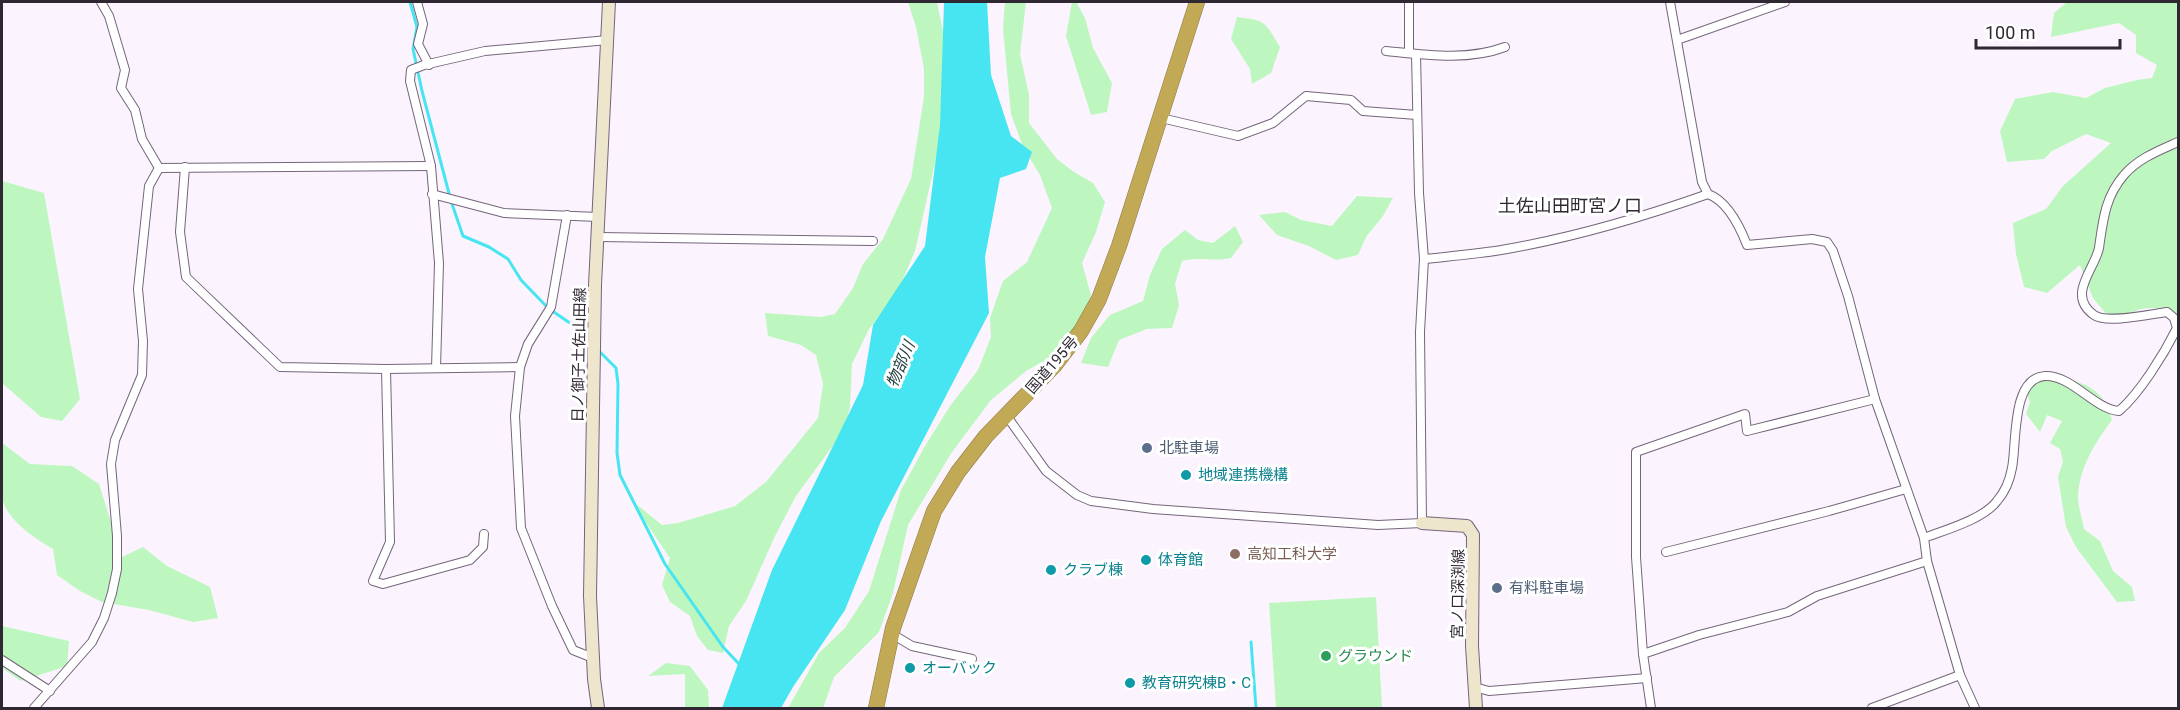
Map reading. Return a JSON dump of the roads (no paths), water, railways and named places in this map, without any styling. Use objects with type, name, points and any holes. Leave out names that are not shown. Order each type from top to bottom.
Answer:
[{"type":"highway","name":"国道195号","points":[[876,708],[892,634],[934,511],[958,472],[986,436],[1054,366],[1082,331],[1099,299],[1119,246],[1197,2]]},
{"type":"main road","name":"日ノ御子土佐山田線","points":[[597,708],[590,596],[594,337],[609,2]]},
{"type":"main road","name":"宮ノ口深渕線","points":[[1422,523],[1467,526],[1473,535],[1472,624],[1476,708]]},
{"type":"street","points":[[101,2],[109,16],[125,70],[121,88],[135,110],[142,139],[159,168]]},
{"type":"street","points":[[417,2],[423,24],[418,44],[427,65]]},
{"type":"street","points":[[1005,415],[1046,471],[1077,495],[1091,501],[1153,510],[1378,525],[1422,523],[1420,332],[1424,259],[1419,193],[1418,115],[1409,2]]},
{"type":"street","points":[[1670,2],[1702,182],[1708,194]]},
{"type":"street","points":[[1677,40],[1785,2]]},
{"type":"street","points":[[436,368],[439,263],[431,166],[410,81],[411,70],[484,51],[608,40]]},
{"type":"street","points":[[1386,51],[1446,56],[1486,54],[1505,46]]},
{"type":"street","points":[[1161,118],[1238,136],[1273,123],[1306,96],[1351,100],[1363,111],[1418,115]]},
{"type":"street","points":[[1924,538],[1969,520],[1991,508],[1998,501],[2012,470],[2018,413],[2022,395],[2029,382],[2048,376],[2056,378],[2085,393],[2108,410],[2119,411],[2128,403],[2168,346],[2177,328],[2174,318],[2167,312],[2101,318],[2093,315],[2084,304],[2082,288],[2098,249],[2103,214],[2110,193],[2139,160],[2178,142]]},
{"type":"street","points":[[159,168],[431,166]]},
{"type":"street","points":[[185,167],[180,232],[186,277],[280,367],[386,369],[520,367]]},
{"type":"street","points":[[33,708],[92,642],[104,618],[117,569],[117,536],[111,464],[115,440],[142,375],[143,341],[138,289],[149,186],[159,168]]},
{"type":"street","points":[[432,194],[504,213],[598,217]]},
{"type":"street","points":[[1424,259],[1507,249],[1575,234],[1648,215],[1708,194],[1714,196],[1737,221],[1747,245],[1812,238],[1827,242],[1833,251],[1848,296],[1875,399],[1924,538],[1927,561],[1960,675],[1974,708]]},
{"type":"street","points":[[567,215],[551,307],[528,344],[520,367],[515,416],[521,528],[552,606],[573,650],[593,658]]},
{"type":"street","points":[[599,237],[873,242]]},
{"type":"street","points":[[386,369],[390,542],[373,581],[383,584],[470,560],[483,547],[484,534]]},
{"type":"street","points":[[1651,708],[1643,654],[1636,557],[1636,452],[1745,414],[1747,431],[1875,399]]},
{"type":"street","points":[[1666,552],[1906,489]]},
{"type":"street","points":[[1643,654],[1699,634],[1788,612],[1817,596],[1927,561]]},
{"type":"street","points":[[892,634],[912,646],[972,659]]},
{"type":"street","points":[[2,660],[50,691]]},
{"type":"street","points":[[1872,708],[1960,675]]},
{"type":"street","points":[[1474,687],[1490,691],[1647,678]]},
{"type":"water","name":"物部川","points":[[944,2],[987,2],[991,75],[1011,136],[1032,152],[1026,169],[1000,178],[985,257],[989,313],[881,521],[845,610],[781,708],[722,708],[772,570],[863,385],[873,325],[925,246],[940,125]]},
{"type":"waterway","points":[[410,2],[417,27],[413,49],[422,91],[451,201],[463,236],[489,247],[508,259],[521,280],[548,308],[580,330],[591,342]]},
{"type":"waterway","points":[[597,349],[616,368],[618,384],[617,453],[620,475],[665,564],[723,647],[740,665]]},
{"type":"waterway","points":[[1251,642],[1256,708]]},
{"type":"place","name":"北駐車場","points":[[1147,448]]},
{"type":"place","name":"地域連携機構","points":[[1186,475]]},
{"type":"place","name":"高知工科大学","points":[[1235,554]]},
{"type":"place","name":"体育館","points":[[1146,560]]},
{"type":"place","name":"クラブ棟","points":[[1051,570]]},
{"type":"place","name":"有料駐車場","points":[[1497,588]]},
{"type":"place","name":"グラウンド","points":[[1326,656]]},
{"type":"place","name":"オーバック","points":[[910,668]]},
{"type":"place","name":"教育研究棟B・C","points":[[1130,683]]},
{"type":"district","name":"土佐山田町宮ノ口","points":[[1570,206]]}]
